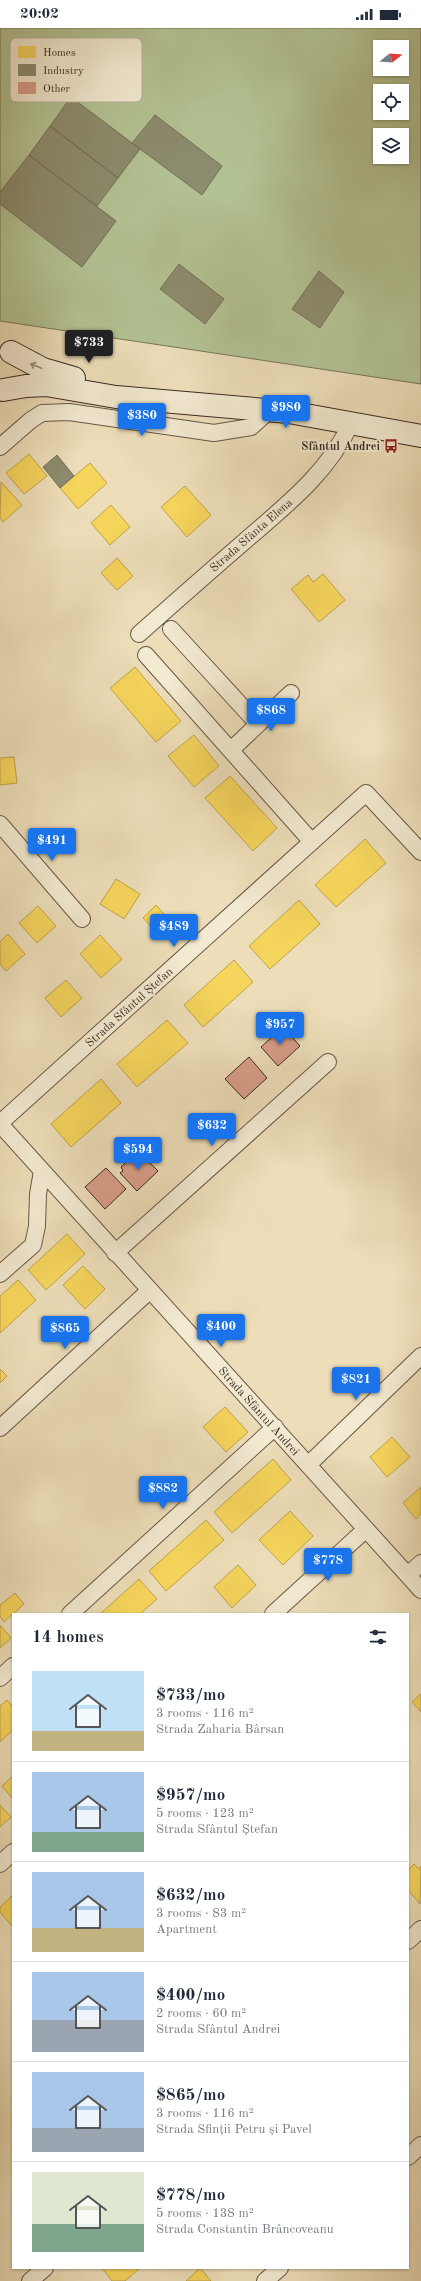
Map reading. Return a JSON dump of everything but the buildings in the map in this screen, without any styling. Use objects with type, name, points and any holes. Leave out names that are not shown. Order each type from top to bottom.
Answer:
[{"type":"main road","points":[[2,391],[11,380],[14,368],[5,346]]},
{"type":"main road","points":[[5,346],[22,360],[54,373],[114,387],[154,400]]},
{"type":"main road","points":[[2,391],[26,386],[46,385],[116,397],[270,410],[350,425],[421,436]]},
{"type":"street","points":[[0,447],[30,420],[42,413],[69,412],[214,433],[251,427],[270,410]]},
{"type":"street","name":"Strada Sfânta Elena","points":[[139,634],[298,495],[323,469],[342,443],[350,425]]},
{"type":"street","points":[[171,629],[258,724]]},
{"type":"street","points":[[146,655],[312,842]]},
{"type":"street","points":[[231,750],[291,693]]},
{"type":"street","name":"Strada Sfântul Ștefan","points":[[0,1124],[366,793],[421,852]]},
{"type":"street","points":[[0,824],[82,919]]},
{"type":"street","points":[[115,1253],[328,1062]]},
{"type":"street","name":"Strada Sfântul Andrei","points":[[0,1124],[149,1291],[275,1427],[365,1530],[421,1590]]},
{"type":"street","points":[[0,1274],[33,1245],[37,1226],[38,1194],[42,1171]]},
{"type":"street","points":[[0,1428],[149,1291]]},
{"type":"street","points":[[308,1465],[421,1356]]},
{"type":"street","points":[[71,1613],[275,1427]]},
{"type":"street","points":[[274,1613],[365,1530]]},
{"type":"street","points":[[408,1575],[421,1563]]},
{"type":"street","points":[[0,1678],[12,1667]]},
{"type":"street","points":[[0,1864],[12,1853]]},
{"type":"street","points":[[409,1940],[421,1929]]},
{"type":"street","points":[[409,2156],[421,2146]]},
{"type":"street","points":[[30,2281],[44,2269]]},
{"type":"street","points":[[265,2281],[279,2269]]},
{"type":"green space","points":[[0,28],[421,28],[421,384],[0,321]]},
{"type":"place","name":"Sfântul Andrei","points":[[391,446]]}]
